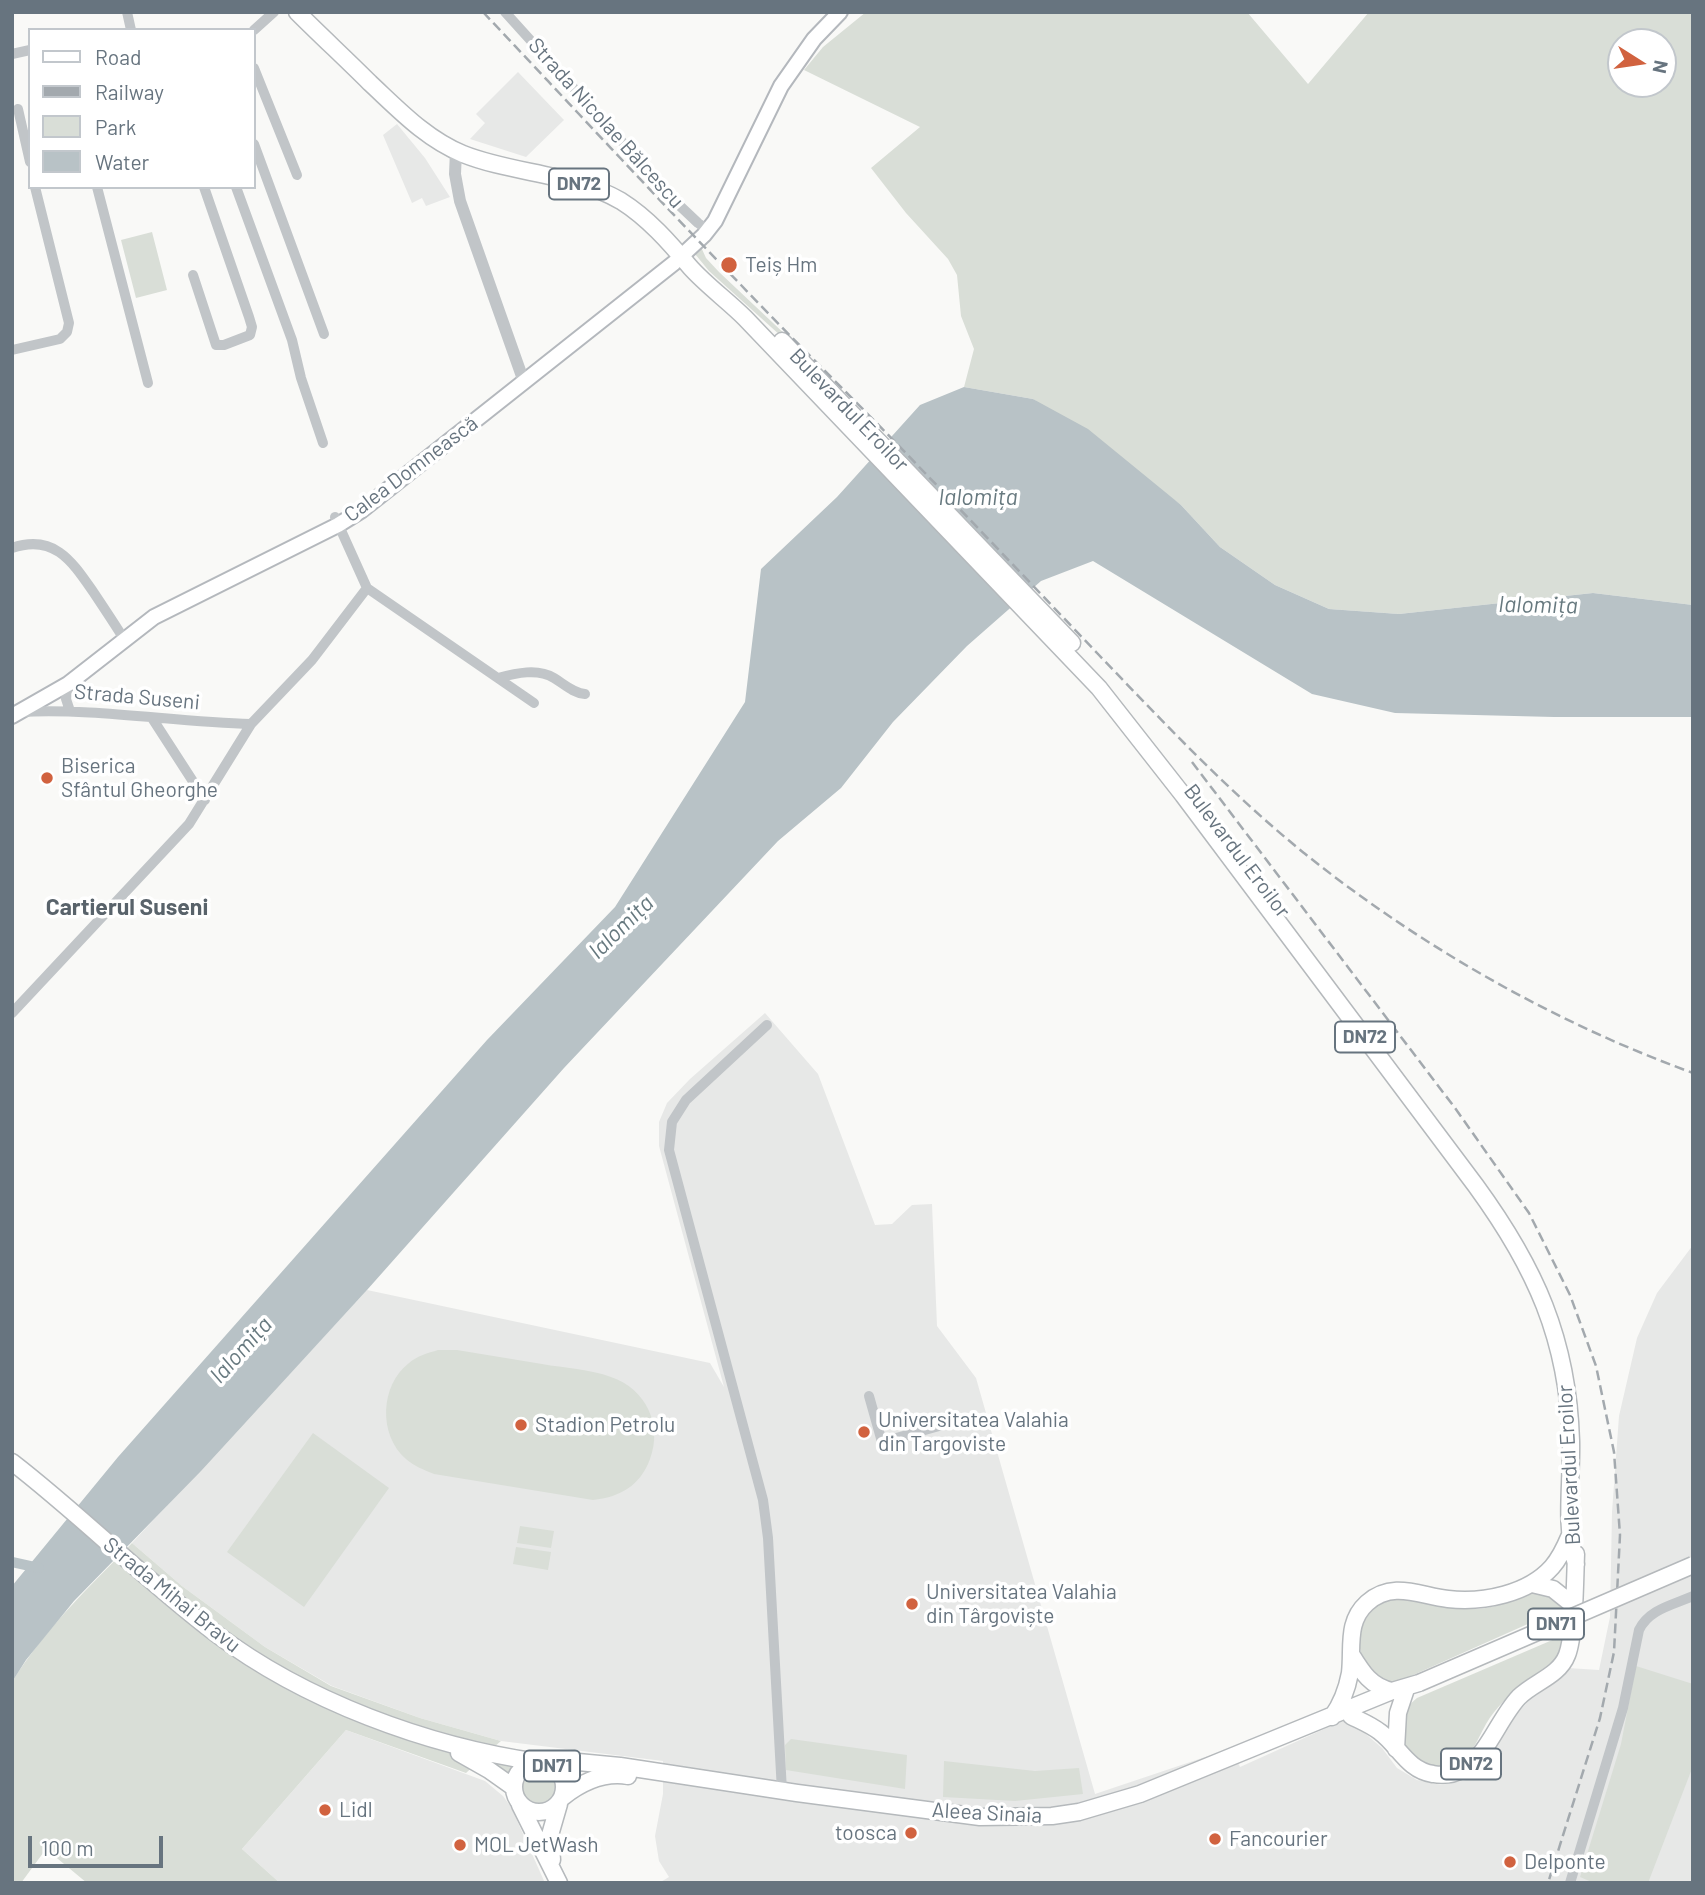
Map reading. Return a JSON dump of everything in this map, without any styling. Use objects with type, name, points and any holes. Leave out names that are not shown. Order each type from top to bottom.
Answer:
[{"type":"main road","name":"Bulevardul Eroilor","points":[[297,12],[416,125],[456,150],[507,167],[584,186],[631,208],[682,255],[696,262],[712,276],[1066,644],[1107,681],[1477,1172],[1526,1246],[1548,1290],[1562,1330],[1575,1394],[1579,1448],[1573,1605]]},
{"type":"main road","points":[[682,255],[708,230],[723,208],[781,86],[814,39],[840,12]]},
{"type":"main road","name":"Calea Domnească","points":[[47,701],[88,660],[122,636],[337,521],[395,485],[653,271],[682,255]]},
{"type":"main road","name":"Calea Domnească","points":[[523,378],[682,255]]},
{"type":"main road","name":"Calea Domnească","points":[[15,713],[47,701],[122,636]]},
{"type":"main road","name":"Bulevardul Eroilor","points":[[1066,644],[1166,773],[1508,1230],[1541,1294],[1555,1334],[1565,1376],[1571,1438],[1570,1535],[1576,1568]]},
{"type":"main road","name":"Strada Mihai Bravu","points":[[13,1468],[33,1479],[215,1633],[282,1676],[345,1706],[425,1737],[478,1763],[513,1787]]},
{"type":"main road","name":"DN72","points":[[1537,1584],[1560,1556],[1570,1535]]},
{"type":"main road","name":"DN71","points":[[1406,1688],[1693,1566]]},
{"type":"main road","name":"DN72","points":[[1550,1569],[1576,1568]]},
{"type":"main road","name":"DN72","points":[[1332,1717],[1348,1685],[1351,1635],[1357,1615],[1375,1597],[1387,1592],[1414,1591],[1449,1599],[1478,1600],[1537,1584],[1576,1568]]},
{"type":"main road","points":[[1537,1584],[1553,1589],[1573,1605]]},
{"type":"main road","name":"DN72","points":[[1351,1716],[1381,1732],[1414,1767],[1431,1774],[1444,1775],[1465,1768],[1483,1750],[1500,1720],[1516,1700],[1561,1667],[1566,1660],[1573,1605]]},
{"type":"main road","points":[[1351,1654],[1371,1683],[1378,1687],[1406,1688],[1398,1713],[1396,1749]]},
{"type":"main road","name":"Aleea Sinaia","points":[[543,1763],[578,1762],[630,1767],[782,1791],[980,1817],[1027,1818],[1096,1808],[1140,1794],[1406,1688]]},
{"type":"main road","name":"Aleea Sinaia","points":[[520,1805],[540,1813],[554,1808],[579,1786],[608,1775],[625,1775],[780,1799],[962,1822],[996,1825],[1044,1824],[1087,1818],[1144,1800],[1395,1698],[1406,1688]]},
{"type":"main road","name":"Strada Mihai Bravu","points":[[425,1737],[483,1753],[543,1763]]},
{"type":"main road","name":"DN71","points":[[520,1805],[513,1787],[518,1773],[530,1763],[543,1763],[561,1774],[564,1781],[561,1800]]},
{"type":"main road","points":[[557,1878],[550,1835],[561,1800]]},
{"type":"main road","points":[[520,1805],[557,1878]]},
{"type":"street","points":[[256,28],[274,12]]},
{"type":"street","name":"Strada Nicolae Bălcescu","points":[[505,12],[680,206],[708,230]]},
{"type":"street","points":[[256,73],[297,175]]},
{"type":"street","points":[[20,109],[28,151]]},
{"type":"street","points":[[256,149],[324,334]]},
{"type":"street","points":[[456,150],[455,174],[460,201],[523,378]]},
{"type":"street","points":[[12,350],[60,339],[67,332],[69,323],[36,189]]},
{"type":"street","points":[[98,189],[148,383]]},
{"type":"street","points":[[192,275],[216,345],[224,345],[250,335],[252,327],[249,317],[205,189]]},
{"type":"street","points":[[237,189],[292,340],[301,378],[323,443]]},
{"type":"street","points":[[337,521],[367,588],[534,703]]},
{"type":"street","points":[[12,548],[47,545],[63,554],[79,571],[122,636]]},
{"type":"street","points":[[12,1013],[17,999],[189,824],[251,724],[312,660],[367,588]]},
{"type":"street","points":[[498,678],[528,672],[547,674],[577,693],[584,694]]},
{"type":"street","points":[[68,684],[66,699],[70,711]]},
{"type":"street","name":"Strada Suseni","points":[[47,701],[70,711],[251,724]]},
{"type":"street","points":[[152,718],[205,800]]},
{"type":"street","points":[[767,1025],[686,1100],[672,1122],[669,1150],[763,1500],[768,1538],[782,1791]]},
{"type":"street","points":[[869,1396],[882,1442],[957,1421]]},
{"type":"street","points":[[1570,1883],[1623,1707],[1643,1620],[1650,1614],[1693,1596]]},
{"type":"shaded area","points":[[518,72],[564,120],[526,157],[470,139],[485,123],[476,114]]},
{"type":"shaded area","points":[[397,124],[425,158],[450,197],[426,206],[422,198],[412,203],[383,135]]},
{"type":"shaded area","points":[[765,1013],[818,1074],[875,1225],[892,1224],[912,1205],[932,1204],[937,1326],[976,1378],[1095,1794],[1232,1748],[1240,1767],[1342,1721],[1360,1729],[1382,1748],[1397,1768],[1417,1780],[1441,1785],[1466,1780],[1483,1765],[1512,1719],[1533,1696],[1555,1682],[1568,1668],[1599,1670],[1610,1617],[1612,1512],[1619,1416],[1637,1338],[1657,1293],[1693,1245],[1693,1883],[659,1883],[669,1877],[659,1861],[655,1836],[663,1794],[663,1761],[501,1741],[420,1718],[332,1686],[265,1647],[182,1586],[132,1543],[367,1290],[710,1363],[724,1387],[659,1146],[659,1122],[667,1103],[690,1079]]},
{"type":"shaded area","points":[[346,1730],[485,1781],[503,1796],[511,1807],[545,1883],[280,1883],[242,1849]]},
{"type":"green space","points":[[866,12],[1247,12],[1308,84],[1369,12],[1693,12],[1693,605],[1593,593],[1399,614],[1329,609],[1275,585],[1220,547],[1181,505],[1033,399],[964,387],[974,349],[961,316],[957,275],[948,259],[906,213],[871,168],[920,127],[804,70],[823,47]]},
{"type":"green space","points":[[152,232],[167,290],[136,298],[121,240]]},
{"type":"green space","points":[[701,247],[706,258],[719,272],[826,373],[823,374],[709,271],[695,254]]},
{"type":"green space","name":"Stadion Petrolu","points":[[438,1350],[457,1350],[586,1370],[623,1383],[642,1399],[653,1421],[653,1446],[646,1468],[635,1483],[620,1493],[593,1500],[434,1474],[416,1466],[397,1449],[391,1437],[387,1424],[388,1397],[399,1372],[419,1357]]},
{"type":"green space","points":[[313,1433],[389,1488],[304,1607],[227,1552]]},
{"type":"green space","points":[[520,1526],[554,1531],[551,1548],[517,1543]]},
{"type":"green space","points":[[132,1543],[182,1586],[265,1647],[331,1686],[420,1718],[501,1741],[485,1755],[515,1763],[507,1774],[479,1761],[466,1773],[346,1730],[242,1849],[280,1883],[87,1883],[46,1849],[21,1883],[12,1883],[12,1682],[53,1627]]},
{"type":"green space","points":[[516,1547],[551,1552],[548,1570],[513,1564]]},
{"type":"green space","points":[[1543,1589],[1566,1607],[1393,1684],[1383,1684],[1367,1666],[1361,1653],[1360,1637],[1364,1623],[1373,1610],[1386,1601],[1400,1599],[1476,1609],[1502,1604]]},
{"type":"green space","points":[[1564,1635],[1562,1652],[1557,1660],[1504,1701],[1462,1761],[1449,1767],[1435,1768],[1412,1755],[1402,1733],[1403,1720],[1408,1708],[1417,1698]]},
{"type":"green space","points":[[1636,1666],[1693,1684],[1693,1766],[1648,1883],[1594,1883],[1580,1877],[1621,1744]]},
{"type":"green space","points":[[791,1739],[907,1755],[905,1789],[786,1770],[785,1745]]},
{"type":"green space","points":[[944,1761],[1035,1771],[1079,1768],[1083,1794],[1015,1801],[943,1797]]},
{"type":"green space","points":[[539,1769],[552,1775],[558,1788],[552,1801],[539,1807],[526,1801],[520,1788],[526,1775]]},
{"type":"water","name":"Ialomița","points":[[964,387],[1033,399],[1088,429],[1181,505],[1220,547],[1275,585],[1329,609],[1399,614],[1593,593],[1693,605],[1693,717],[1395,713],[1312,694],[1093,561],[1041,581],[967,646],[893,722],[841,788],[778,841],[564,1068],[367,1290],[201,1471],[74,1601],[26,1660],[12,1682],[12,1586],[118,1457],[487,1040],[615,907],[745,702],[761,569],[837,497],[920,405]]},
{"type":"waterway","points":[[12,1562],[39,1568]]},
{"type":"railway","points":[[483,12],[708,251],[1148,706],[1224,782],[1277,830],[1348,887],[1441,950],[1490,979],[1589,1030],[1693,1073]]},
{"type":"railway","points":[[1192,762],[1455,1108],[1529,1213],[1570,1295],[1596,1366],[1614,1452],[1620,1535],[1614,1652],[1600,1718],[1548,1883]]},
{"type":"place","name":"Teiș Hm","points":[[729,265]]},
{"type":"place","name":"Biserica Sfântul Gheorghe","points":[[47,778]]},
{"type":"place","name":"Stadion Petrolu","points":[[521,1425]]},
{"type":"place","name":"Universitatea Valahia din Targoviste","points":[[864,1432]]},
{"type":"place","name":"Universitatea Valahia din Târgoviște","points":[[912,1604]]},
{"type":"place","name":"Lidl","points":[[325,1810]]},
{"type":"place","name":"toosca","points":[[911,1833]]},
{"type":"place","name":"Fancourier","points":[[1215,1839]]},
{"type":"place","name":"MOL JetWash","points":[[460,1845]]},
{"type":"place","name":"Delponte","points":[[1510,1862]]},
{"type":"district","name":"Cartierul Suseni","points":[[127,907]]}]
